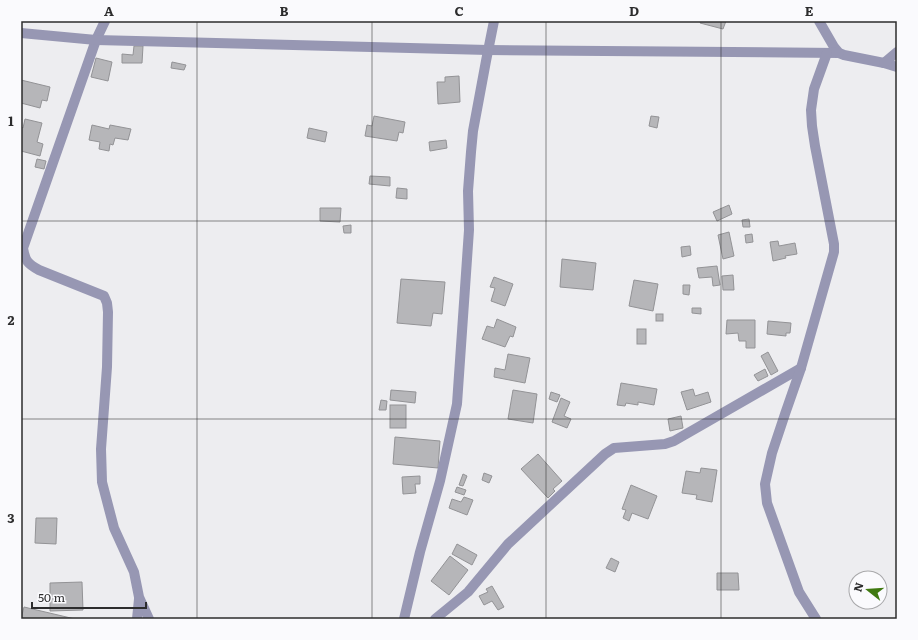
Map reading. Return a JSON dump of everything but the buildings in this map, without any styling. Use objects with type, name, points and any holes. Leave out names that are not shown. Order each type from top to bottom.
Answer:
[{"type":"street","points":[[105,21],[96,40],[22,249],[28,264],[39,270],[104,296],[107,303],[107,367],[101,449],[102,482],[114,528],[134,572],[139,597],[149,619]]},
{"type":"street","points":[[404,619],[420,552],[440,481],[457,404],[469,230],[468,191],[473,131],[494,21]]},
{"type":"street","points":[[819,21],[834,47],[844,55],[884,62],[897,67]]},
{"type":"street","points":[[21,33],[96,40],[488,50],[839,52]]},
{"type":"street","points":[[816,619],[798,592],[767,503],[765,484],[772,453],[801,368],[834,252],[834,244],[815,146],[811,110],[814,89],[827,52]]},
{"type":"street","points":[[884,62],[897,52]]},
{"type":"street","points":[[435,619],[468,592],[508,544],[605,454],[614,448],[664,444],[674,441],[801,368]]},
{"type":"street","points":[[137,619],[139,597]]}]
